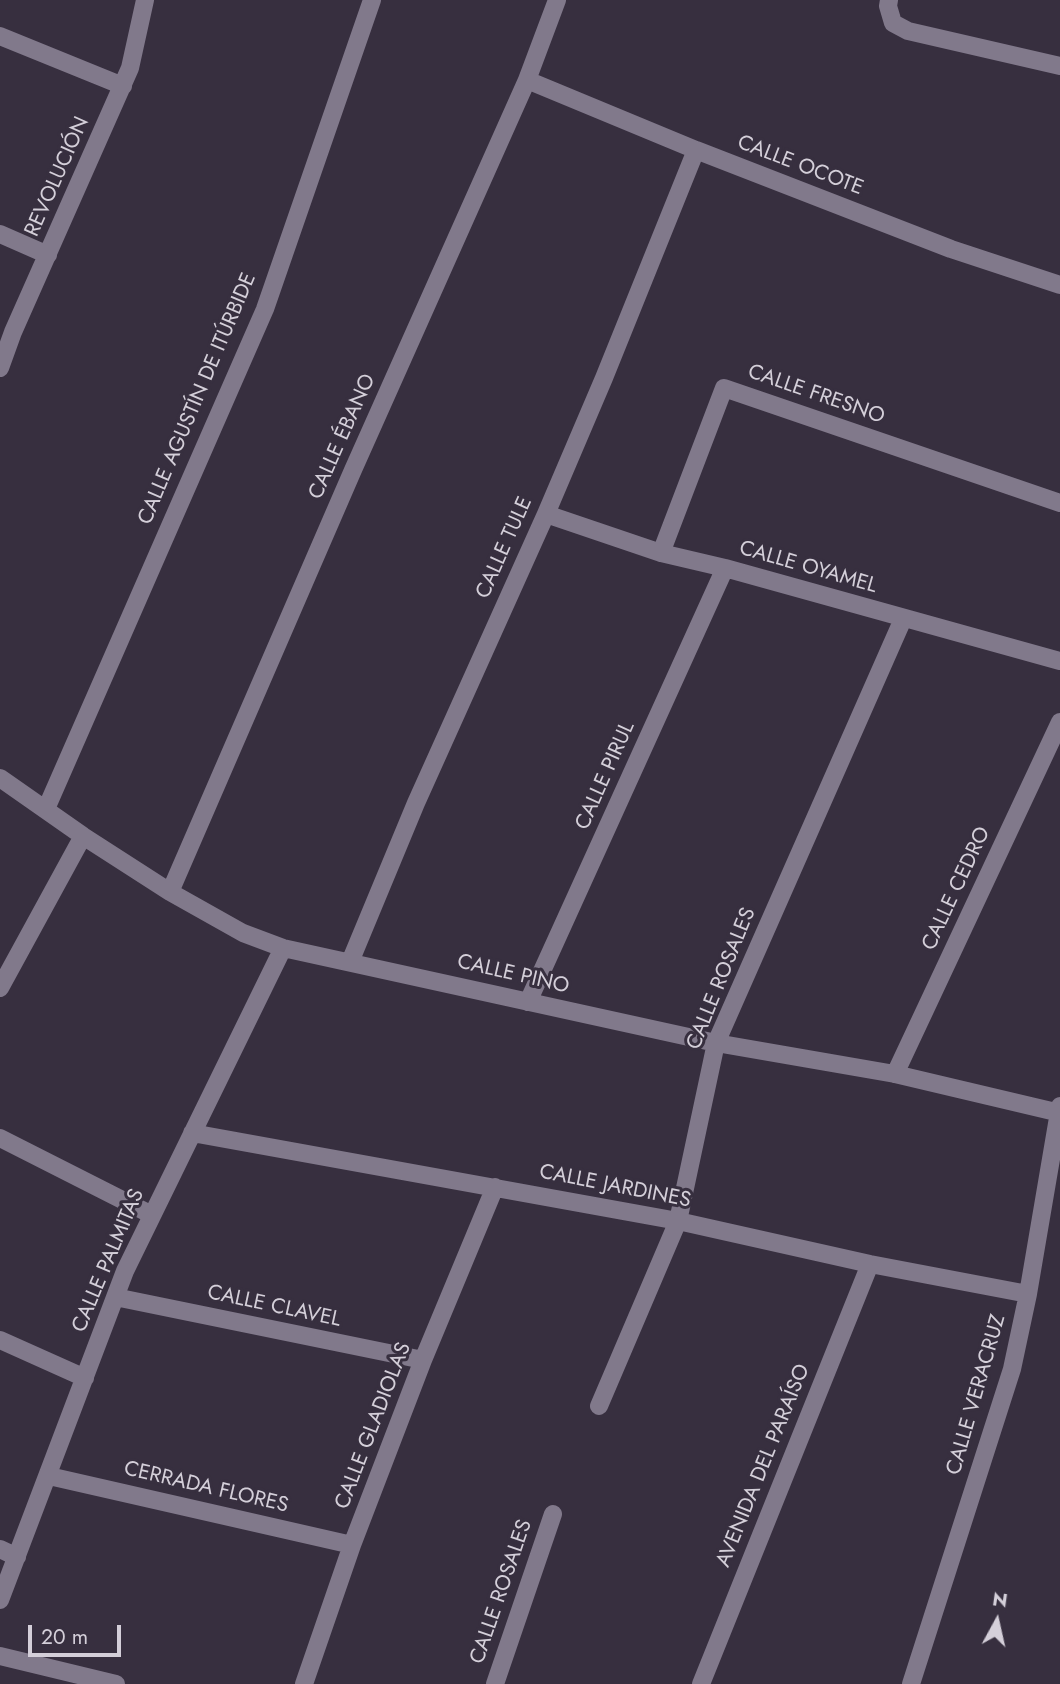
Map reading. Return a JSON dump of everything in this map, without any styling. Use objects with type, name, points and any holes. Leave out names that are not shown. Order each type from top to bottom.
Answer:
[{"type":"street","name":"REVOLUCIÓN","points":[[0,368],[13,332],[123,86],[130,68],[145,0]]},
{"type":"street","name":"CALLE AGUSTÍN DE ITÚRBIDE","points":[[46,809],[265,309],[372,0]]},
{"type":"street","name":"CALLE ÉBANO","points":[[170,891],[353,470],[527,80],[557,0]]},
{"type":"street","points":[[889,0],[893,23],[908,32],[1060,66]]},
{"type":"street","points":[[0,36],[123,86]]},
{"type":"street","name":"CALLE OCOTE","points":[[527,80],[696,150],[951,249],[1060,285]]},
{"type":"street","name":"CALLE TULE","points":[[350,962],[416,803],[546,514],[696,150]]},
{"type":"street","points":[[0,234],[48,255]]},
{"type":"street","name":"CALLE FRESNO","points":[[661,553],[724,388],[1060,503]]},
{"type":"street","name":"CALLE OYAMEL","points":[[546,514],[661,553],[725,568],[1060,661]]},
{"type":"street","name":"CALLE PIRUL","points":[[528,1002],[725,568]]},
{"type":"street","name":"CALLE ROSALES","points":[[599,1406],[678,1221],[716,1043],[903,619]]},
{"type":"street","name":"CALLE CEDRO","points":[[895,1074],[1060,722]]},
{"type":"street","name":"CALLE PINO","points":[[0,778],[83,836],[170,891],[243,933],[283,948],[716,1043],[895,1074],[1059,1110]]},
{"type":"street","points":[[0,988],[83,836]]},
{"type":"street","name":"CALLE PALMITAS","points":[[0,1600],[125,1271],[283,948]]},
{"type":"street","name":"CALLE VERACRUZ","points":[[911,1684],[1012,1369],[1028,1294],[1059,1110]]},
{"type":"street","name":"CALLE JARDINES","points":[[192,1133],[678,1221],[870,1264],[1028,1294]]},
{"type":"street","points":[[0,1138],[152,1215]]},
{"type":"street","name":"CALLE GLADIOLAS","points":[[304,1684],[352,1545],[423,1360],[495,1187]]},
{"type":"street","name":"AVENIDA DEL PARAÍSO","points":[[701,1684],[870,1264]]},
{"type":"street","name":"CALLE CLAVEL","points":[[116,1297],[423,1360]]},
{"type":"street","points":[[0,1340],[86,1378]]},
{"type":"street","name":"CERRADA FLORES","points":[[49,1476],[352,1545]]},
{"type":"street","name":"CALLE ROSALES","points":[[495,1684],[553,1514]]},
{"type":"street","points":[[0,1549],[17,1558]]},
{"type":"street","points":[[0,1656],[116,1684]]}]
